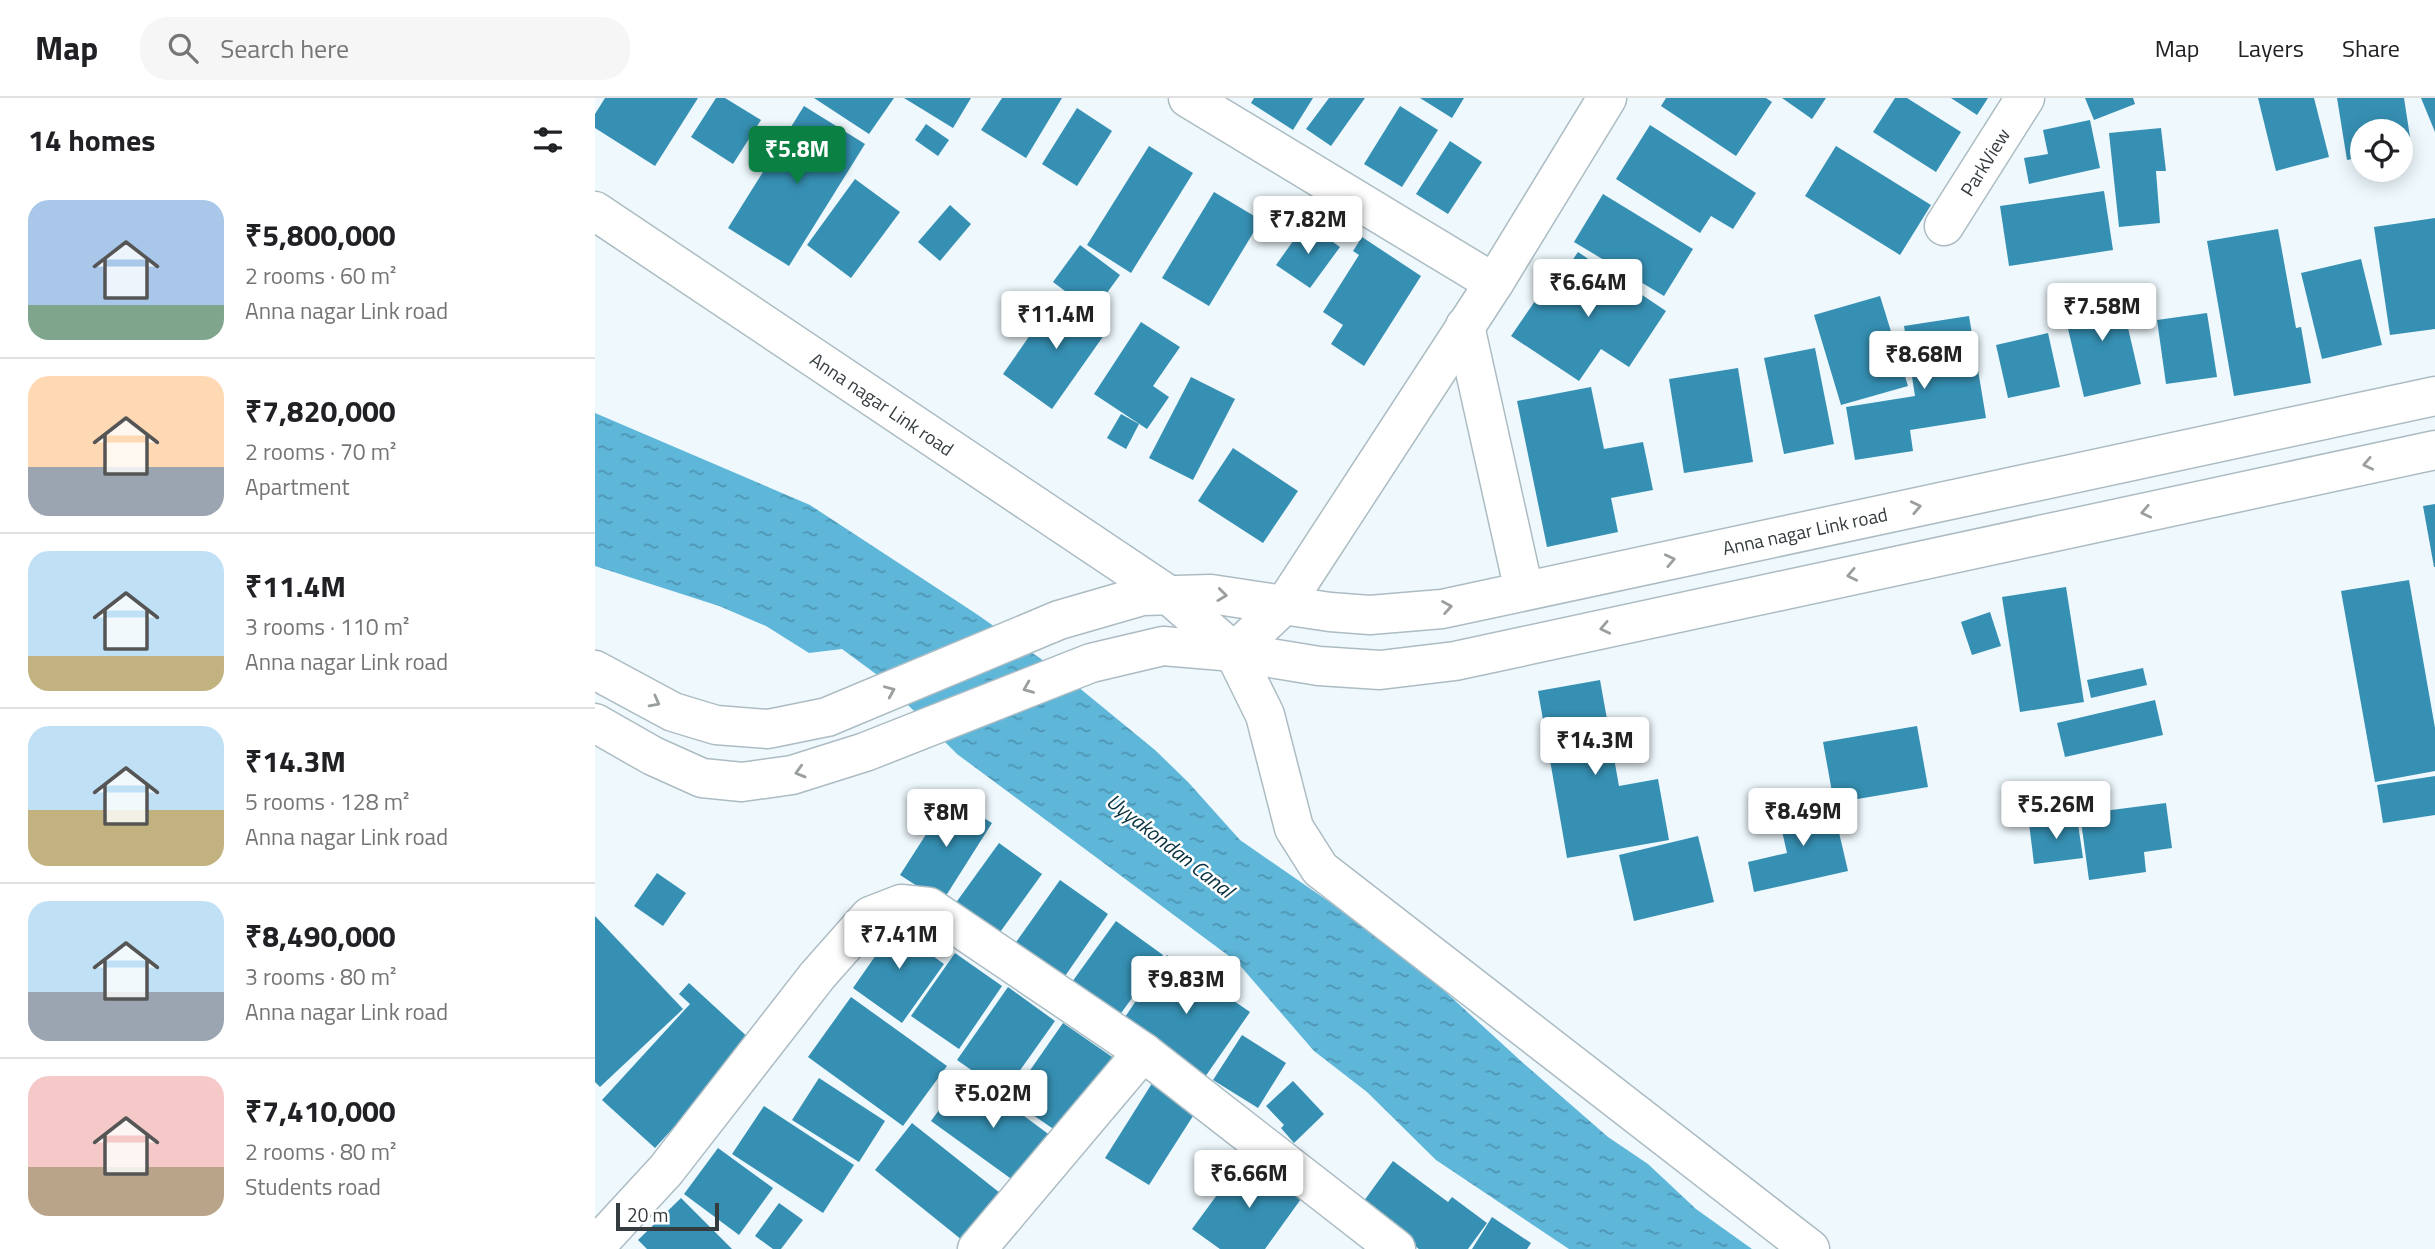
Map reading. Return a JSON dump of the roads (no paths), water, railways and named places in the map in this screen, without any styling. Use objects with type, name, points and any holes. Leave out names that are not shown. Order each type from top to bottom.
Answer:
[{"type":"street","points":[[1188,98],[1493,283]]},
{"type":"street","points":[[1234,652],[1285,604],[1493,283],[1607,98]]},
{"type":"street","name":"ParkView","points":[[1944,226],[2025,98]]},
{"type":"street","name":"Anna nagar Link road","points":[[597,215],[1170,596],[1234,652]]},
{"type":"street","points":[[1465,326],[1524,591]]},
{"type":"street","name":"Anna nagar Link road","points":[[595,670],[673,712],[716,724],[768,729],[827,717],[1059,621],[1142,596],[1211,594],[1330,612],[1370,615],[1441,609],[2435,396]]},
{"type":"street","points":[[595,723],[653,757],[702,778],[742,782],[792,775],[866,752],[1091,663],[1163,646],[1234,652],[1319,666],[1380,670],[1455,661],[2435,450]]},
{"type":"street","points":[[1234,652],[1265,715],[1294,828],[1320,869],[1810,1249]]},
{"type":"street","points":[[595,1247],[666,1170],[817,976],[870,916],[901,904],[929,907],[1143,1052],[1396,1249]]},
{"type":"street","points":[[977,1249],[1143,1052]]},
{"type":"water","name":"Uyyakondan Canal","points":[[595,413],[810,505],[1061,673],[1155,750],[1240,840],[1403,953],[1608,1137],[1648,1164],[1696,1209],[1752,1249],[1569,1249],[1436,1160],[1367,1092],[1314,1051],[1237,962],[957,754],[880,677],[842,649],[809,653],[766,626],[719,606],[595,566]]}]
